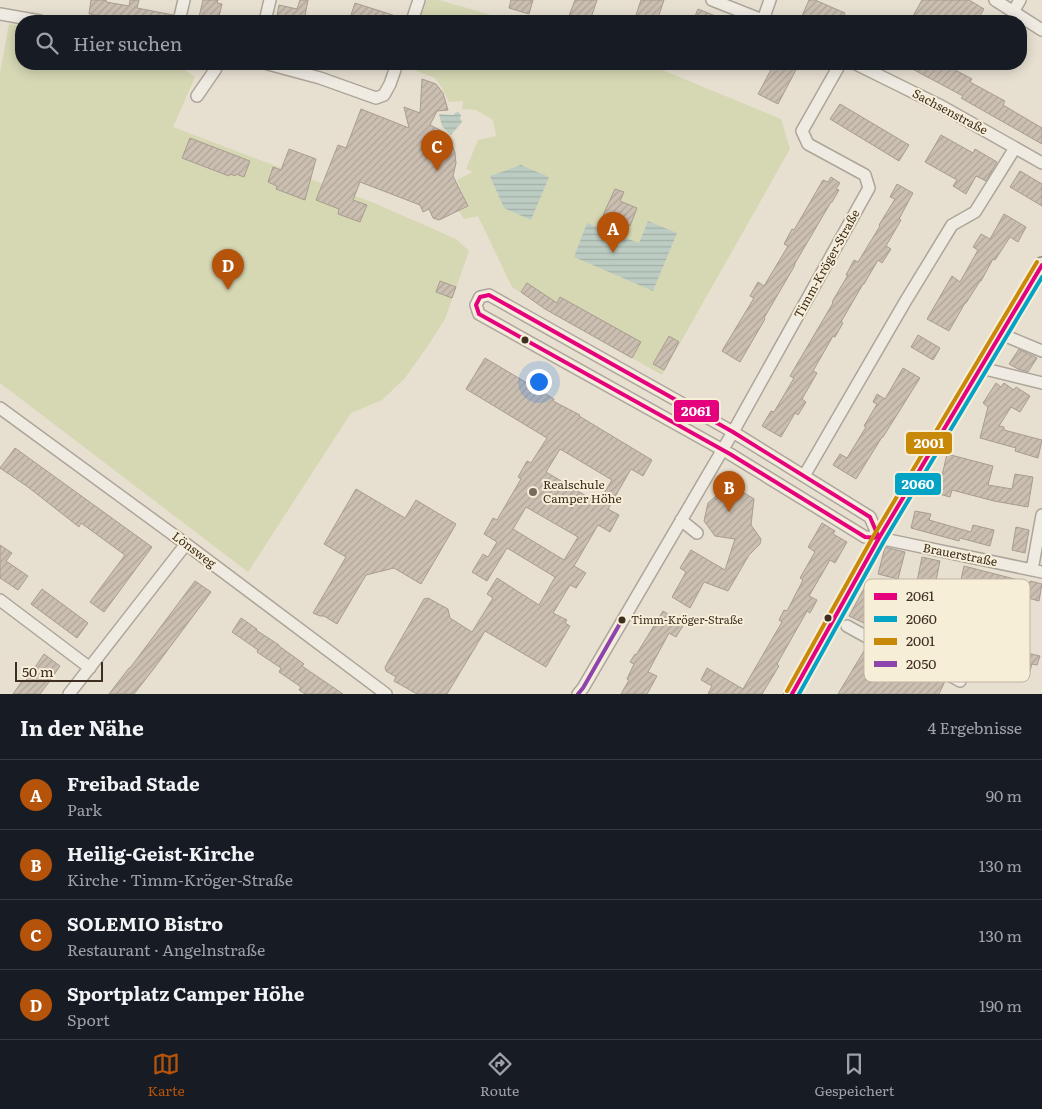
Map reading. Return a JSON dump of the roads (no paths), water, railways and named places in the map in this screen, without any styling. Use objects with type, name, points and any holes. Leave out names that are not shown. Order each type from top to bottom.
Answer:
[{"type":"main road","points":[[792,694],[879,538],[1042,265]]},
{"type":"street","points":[[180,15],[184,0]]},
{"type":"street","points":[[266,15],[270,0]]},
{"type":"street","points":[[414,15],[419,0]]},
{"type":"street","points":[[712,0],[749,15]]},
{"type":"street","points":[[766,15],[770,0]]},
{"type":"street","points":[[994,0],[1018,15]]},
{"type":"street","points":[[1013,12],[1020,0]]},
{"type":"street","points":[[0,14],[15,17]]},
{"type":"street","points":[[1027,21],[1042,30]]},
{"type":"street","points":[[196,96],[215,70]]},
{"type":"street","points":[[290,70],[320,78],[376,98],[384,95],[395,70]]},
{"type":"street","name":"Timm-Kröger-Straße","points":[[578,694],[733,432],[869,188],[865,175],[808,144],[802,131],[837,70]]},
{"type":"street","name":"Sachsenstraße","points":[[868,70],[943,107],[1042,163]]},
{"type":"street","points":[[804,476],[952,224],[975,212],[1015,148]]},
{"type":"street","name":"Brauerstraße","points":[[733,432],[489,295],[480,297],[476,305],[479,314],[722,450],[865,537],[879,538],[1037,571]]},
{"type":"street","points":[[1001,334],[1042,351]]},
{"type":"street","points":[[981,368],[1042,383]]},
{"type":"street","name":"Lönsweg","points":[[0,408],[386,694]]},
{"type":"street","points":[[733,432],[870,517],[879,538]]},
{"type":"street","points":[[1037,571],[1042,515]]},
{"type":"street","points":[[681,520],[697,533]]},
{"type":"street","points":[[70,694],[186,544]]},
{"type":"street","points":[[0,600],[90,668]]},
{"type":"street","points":[[847,626],[864,635]]},
{"type":"place","name":"SOLEMIO Bistro","points":[[437,171]]},
{"type":"place","name":"Freibad Stade","points":[[613,253]]},
{"type":"place","name":"Sportplatz Camper Höhe","points":[[228,290]]},
{"type":"place","name":"Realschule Camper Höhe","points":[[533,492]]},
{"type":"place","name":"Heilig-Geist-Kirche","points":[[729,512]]},
{"type":"place","name":"Timm-Kröger-Straße","points":[[622,620]]}]
